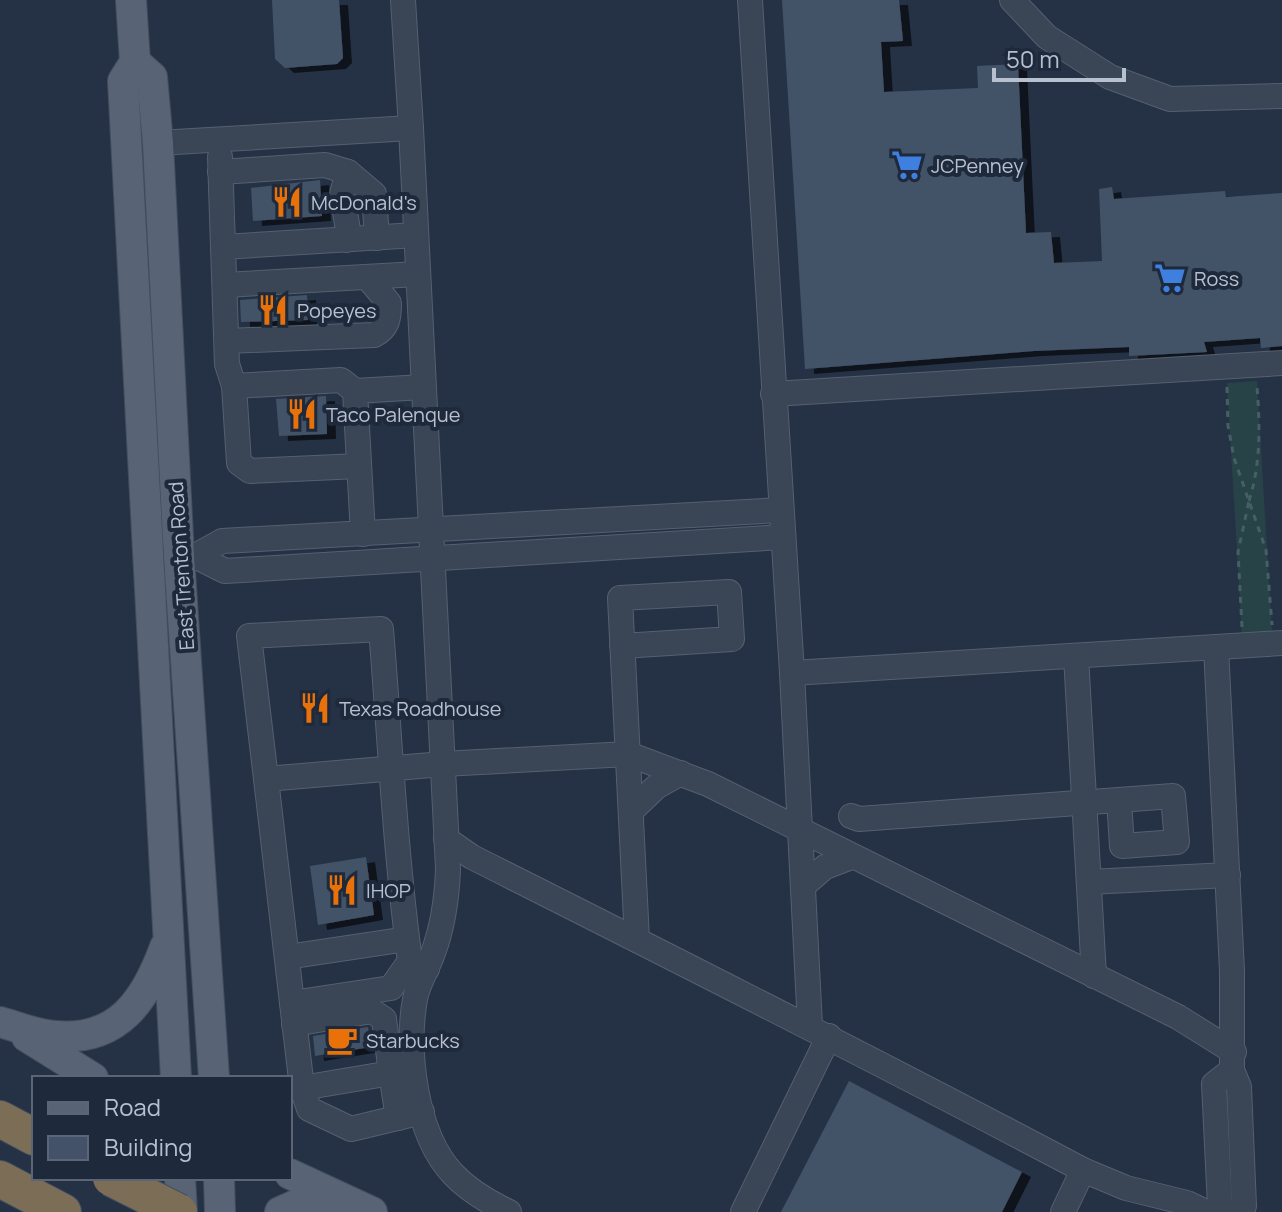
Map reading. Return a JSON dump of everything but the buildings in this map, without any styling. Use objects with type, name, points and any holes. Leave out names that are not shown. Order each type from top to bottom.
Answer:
[{"type":"highway","points":[[0,1119],[32,1136]]},
{"type":"highway","points":[[0,1179],[63,1212]]},
{"type":"highway","points":[[115,1180],[180,1212]]},
{"type":"main road","name":"East Trenton Road","points":[[131,0],[135,62],[123,81],[176,1076]]},
{"type":"main road","name":"East Trenton Road","points":[[135,62],[152,77],[158,143],[187,557],[214,1076]]},
{"type":"main road","points":[[0,1022],[54,1036],[88,1034],[112,1025],[134,1008],[144,993],[169,937]]},
{"type":"main road","points":[[0,1022],[46,1046],[90,1076]]},
{"type":"main road","points":[[292,1175],[361,1207]]},
{"type":"main road","points":[[139,1212],[140,1180]]},
{"type":"main road","points":[[180,1180],[180,1212]]},
{"type":"main road","points":[[219,1180],[220,1212]]},
{"type":"main road","points":[[280,1212],[296,1205],[361,1207]]},
{"type":"lane","points":[[287,957],[414,956],[435,949],[446,901],[443,764],[403,0]]},
{"type":"lane","points":[[743,1212],[819,1031],[803,886],[750,0]]},
{"type":"lane","points":[[1012,0],[1047,37],[1110,77],[1170,99],[1282,96]]},
{"type":"lane","points":[[158,143],[411,128]]},
{"type":"lane","points":[[219,139],[227,364],[234,386],[239,463],[250,471],[359,466]]},
{"type":"lane","points":[[220,172],[325,165],[348,172],[374,194],[377,238]]},
{"type":"lane","points":[[348,172],[342,194],[348,235]]},
{"type":"lane","points":[[223,247],[348,235],[377,238],[416,235]]},
{"type":"lane","points":[[225,285],[367,277],[418,283]]},
{"type":"lane","points":[[227,341],[374,335],[382,331],[389,320],[389,303],[367,277]]},
{"type":"lane","points":[[389,303],[418,283]]},
{"type":"lane","points":[[773,394],[1282,363]]},
{"type":"lane","points":[[234,386],[341,380],[355,391],[423,387]]},
{"type":"lane","points":[[355,391],[363,534]]},
{"type":"lane","points":[[149,559],[187,557],[222,541],[781,510]]},
{"type":"lane","points":[[187,557],[225,571],[783,537]]},
{"type":"lane","points":[[622,646],[732,639],[729,592],[620,598],[622,646],[631,811],[637,940]]},
{"type":"lane","points":[[422,1112],[351,1129],[309,1109],[302,1088],[249,636],[381,629],[392,768],[414,956],[415,996],[411,1036],[413,1067],[422,1112],[440,1158],[453,1174],[486,1201],[509,1212]]},
{"type":"lane","points":[[792,673],[1216,647],[1277,639]]},
{"type":"lane","points":[[1216,647],[1232,971],[1233,1061],[1239,1087],[1244,1206],[1239,1212]]},
{"type":"lane","points":[[1076,656],[1094,976]]},
{"type":"lane","points":[[266,779],[443,764],[628,754],[681,773],[1178,1017],[1233,1061]]},
{"type":"lane","points":[[631,811],[656,787],[681,773]]},
{"type":"lane","points":[[851,816],[871,818],[1119,800]]},
{"type":"lane","points":[[446,839],[472,857],[819,1031],[1083,1170],[1126,1188],[1187,1203],[1206,1212]]},
{"type":"lane","points":[[803,886],[825,867],[851,857]]},
{"type":"lane","points":[[1089,882],[1228,875]]},
{"type":"lane","points":[[293,1014],[391,988],[414,956]]},
{"type":"lane","points":[[1197,1030],[1216,1016],[1225,999],[1232,971]]},
{"type":"lane","points":[[293,1014],[372,1011],[384,1019],[398,1118]]},
{"type":"lane","points":[[1225,1212],[1220,1206],[1214,1084],[1233,1061]]},
{"type":"lane","points":[[302,1088],[391,1073]]},
{"type":"lane","points":[[1063,1212],[1083,1170]]},
{"type":"path","points":[[1242,636],[1238,552],[1256,474],[1259,441],[1257,381]]},
{"type":"path","points":[[1227,383],[1228,426],[1234,458],[1266,550],[1277,639]]},
{"type":"green space","points":[[1257,381],[1272,634],[1242,636],[1227,383]]},
{"type":"place","name":"JCPenney","points":[[907,165]]},
{"type":"place","name":"McDonald's","points":[[287,202]]},
{"type":"place","name":"Ross","points":[[1170,278]]},
{"type":"place","name":"Popeyes","points":[[273,310]]},
{"type":"place","name":"Taco Palenque","points":[[302,414]]},
{"type":"place","name":"Texas Roadhouse","points":[[315,708]]},
{"type":"place","name":"IHOP","points":[[342,890]]},
{"type":"place","name":"Starbucks","points":[[342,1040]]}]
